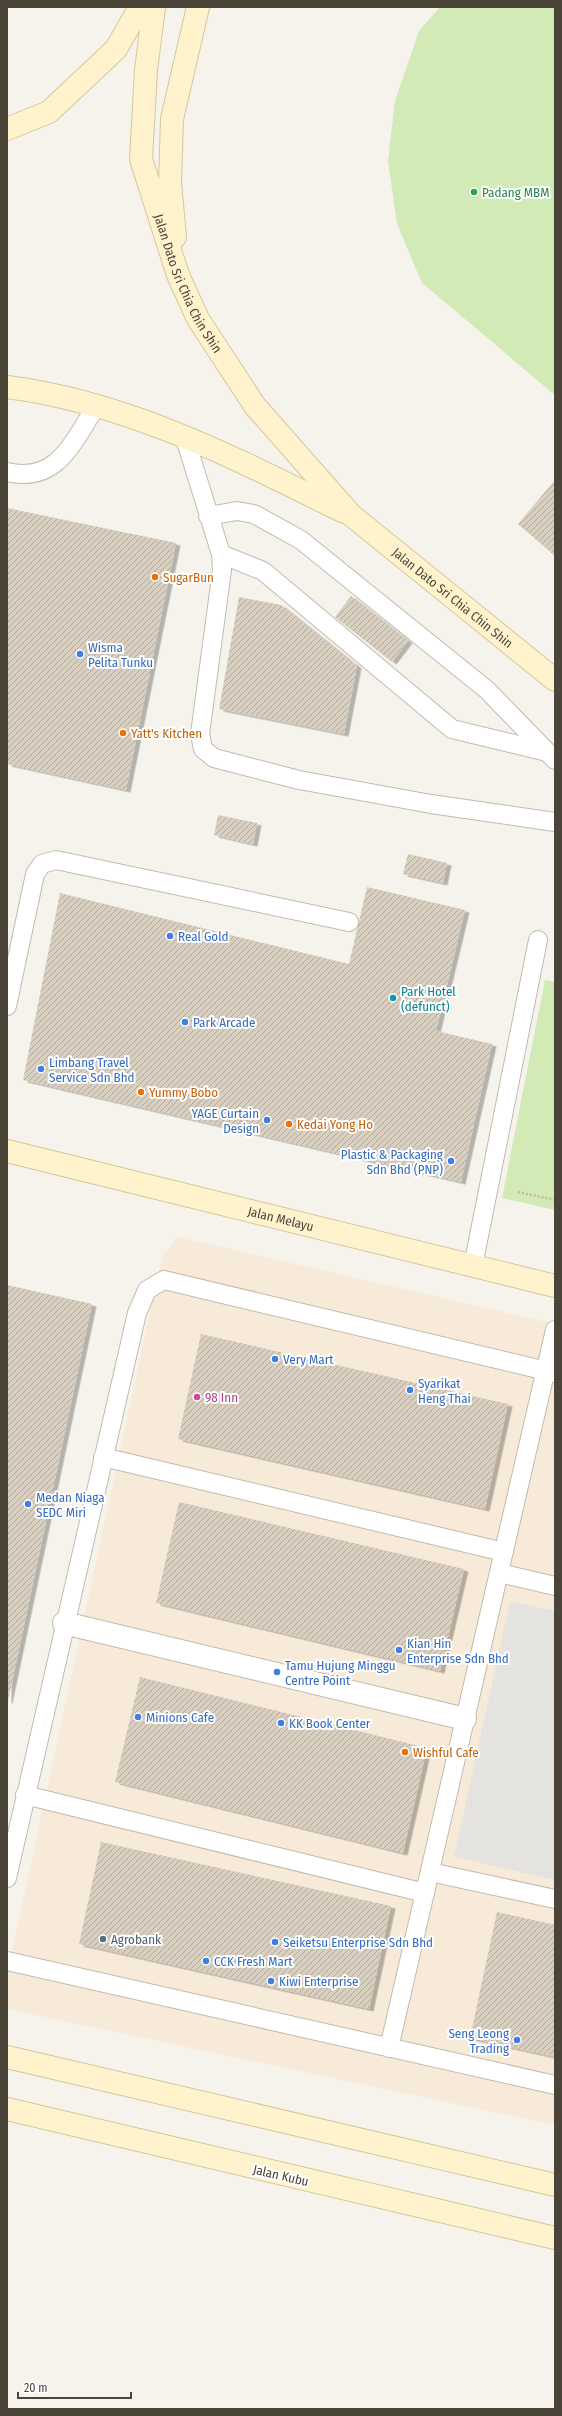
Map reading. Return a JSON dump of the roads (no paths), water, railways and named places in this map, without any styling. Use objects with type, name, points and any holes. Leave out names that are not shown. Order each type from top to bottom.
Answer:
[{"type":"main road","points":[[7,129],[49,112],[116,49],[140,7]]},
{"type":"main road","name":"Jalan Dato Sri Chia Chin Shin","points":[[154,7],[146,70],[141,159],[178,275],[198,319],[255,406],[351,515],[555,680]]},
{"type":"main road","points":[[178,275],[170,182],[172,119],[198,7]]},
{"type":"main road","name":"Jalan Dato Sri Chia Chin Shin","points":[[7,387],[37,391],[97,405],[184,435],[351,515]]},
{"type":"main road","name":"Jalan Melayu","points":[[7,1151],[555,1286]]},
{"type":"main road","points":[[7,2057],[555,2185]]},
{"type":"main road","name":"Jalan Kubu","points":[[7,2109],[555,2238]]},
{"type":"street","points":[[64,1623],[465,1719]]},
{"type":"lane","points":[[7,472],[20,476],[40,473],[60,461],[97,405]]},
{"type":"lane","points":[[184,435],[221,554],[222,570],[200,734],[203,749],[214,758],[299,780],[431,804],[555,822]]},
{"type":"lane","points":[[208,516],[237,511],[254,514],[301,540],[487,690],[551,756]]},
{"type":"lane","points":[[221,554],[263,571],[452,729],[551,756]]},
{"type":"lane","points":[[7,1006],[35,874],[42,864],[56,860],[349,922]]},
{"type":"lane","points":[[473,1266],[538,940]]},
{"type":"lane","points":[[7,1878],[64,1623],[137,1313],[147,1290],[164,1280],[550,1372]]},
{"type":"lane","points":[[389,2048],[504,1552],[550,1372],[555,1330]]},
{"type":"lane","points":[[103,1457],[504,1552]]},
{"type":"lane","points":[[499,1573],[555,1586]]},
{"type":"lane","points":[[25,1795],[425,1893]]},
{"type":"lane","points":[[430,1872],[555,1899]]},
{"type":"lane","points":[[7,1961],[555,2085]]},
{"type":"place","name":"Padang MBM","points":[[474,192]]},
{"type":"place","name":"SugarBun","points":[[155,577]]},
{"type":"place","name":"Wisma Pelita Tunku","points":[[80,654]]},
{"type":"place","name":"Yatt's Kitchen","points":[[123,733]]},
{"type":"place","name":"Real Gold","points":[[170,936]]},
{"type":"place","name":"Park Hotel (defunct)","points":[[393,998]]},
{"type":"place","name":"Park Arcade","points":[[185,1022]]},
{"type":"place","name":"Limbang Travel Service Sdn Bhd","points":[[41,1069]]},
{"type":"place","name":"Yummy Bobo","points":[[141,1092]]},
{"type":"place","name":"YAGE Curtain Design","points":[[267,1120]]},
{"type":"place","name":"Kedai Yong Ho","points":[[289,1124]]},
{"type":"place","name":"Plastic & Packaging Sdn Bhd (PNP)","points":[[451,1161]]},
{"type":"place","name":"Very Mart","points":[[275,1359]]},
{"type":"place","name":"Syarikat Heng Thai","points":[[410,1390]]},
{"type":"place","name":"98 Inn","points":[[197,1397]]},
{"type":"place","name":"Medan Niaga SEDC Miri","points":[[28,1504]]},
{"type":"place","name":"Kian Hin Enterprise Sdn Bhd","points":[[399,1650]]},
{"type":"place","name":"Tamu Hujung Minggu Centre Point","points":[[277,1672]]},
{"type":"place","name":"Minions Cafe","points":[[138,1717]]},
{"type":"place","name":"KK Book Center","points":[[281,1723]]},
{"type":"place","name":"Wishful Cafe","points":[[405,1752]]},
{"type":"place","name":"Agrobank","points":[[103,1939]]},
{"type":"place","name":"Seiketsu Enterprise Sdn Bhd","points":[[275,1942]]},
{"type":"place","name":"CCK Fresh Mart","points":[[206,1961]]},
{"type":"place","name":"Kiwi Enterprise","points":[[271,1981]]},
{"type":"place","name":"Seng Leong Trading","points":[[517,2040]]}]
